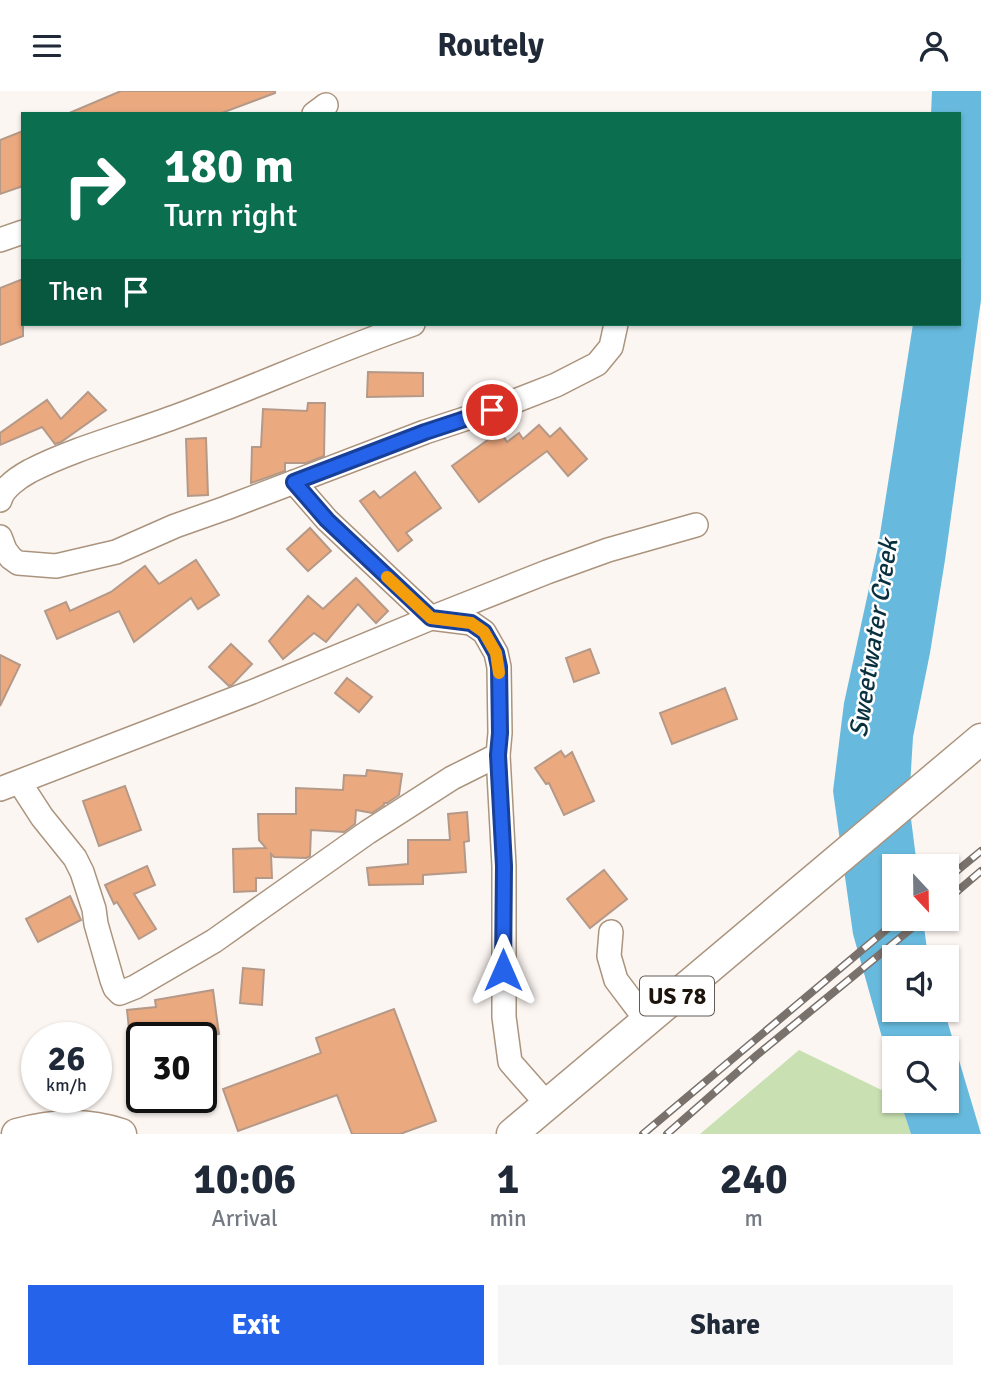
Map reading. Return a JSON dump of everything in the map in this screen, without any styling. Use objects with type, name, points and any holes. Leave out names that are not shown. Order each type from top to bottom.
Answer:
[{"type":"main road","name":"US 78","points":[[512,1134],[981,739]]},
{"type":"main road","points":[[17,1134],[36,1128],[76,1125],[121,1134]]},
{"type":"street","points":[[0,240],[21,233]]},
{"type":"street","points":[[0,500],[1,495],[27,473],[57,459],[180,415],[408,326]]},
{"type":"street","points":[[0,537],[5,550],[18,563],[56,566],[116,552],[174,526],[556,385],[597,364],[611,347],[616,326]]},
{"type":"street","points":[[294,482],[327,520],[431,618],[471,623],[484,632],[496,653],[499,667],[498,755],[504,866],[504,1017],[510,1062],[547,1104]]},
{"type":"street","points":[[498,755],[452,778],[368,832],[214,941],[120,993],[112,980],[82,871],[75,858],[42,817],[10,786],[252,692],[547,572],[696,525]]},
{"type":"street","points":[[611,932],[608,956],[617,980],[647,1021]]},
{"type":"green space","points":[[799,1050],[882,1090],[882,1113],[904,1113],[911,1134],[700,1134]]},
{"type":"water","name":"Sweetwater Creek","points":[[932,91],[981,91],[981,300],[945,560],[913,737],[909,803],[915,854],[882,854],[882,931],[925,931],[926,945],[882,945],[882,1022],[948,1022],[952,1036],[882,1037],[853,934],[833,791],[844,703],[878,547],[913,326],[961,326],[961,112],[931,112]]},
{"type":"water","points":[[959,1060],[981,1134],[911,1134],[904,1113],[959,1113]]},
{"type":"building","points":[[121,91],[275,91],[224,112],[72,112]]},
{"type":"building","points":[[21,132],[21,187],[0,194],[0,140]]},
{"type":"building","points":[[21,280],[23,336],[0,345],[0,288]]},
{"type":"building","points":[[368,372],[423,373],[423,396],[367,397]]},
{"type":"building","points":[[88,392],[106,410],[61,442],[55,444],[42,427],[0,445],[0,433],[47,400],[61,419]]},
{"type":"building","points":[[308,403],[325,403],[324,456],[306,463],[285,463],[285,471],[251,483],[252,447],[261,447],[263,409],[307,411]]},
{"type":"building","points":[[539,425],[550,437],[560,428],[587,459],[568,476],[547,451],[479,502],[452,466],[500,431],[507,442],[519,433],[523,439]]},
{"type":"building","points":[[206,438],[208,495],[188,496],[186,439]]},
{"type":"building","points":[[415,472],[441,508],[406,533],[412,540],[398,551],[360,501],[374,491],[380,498]]},
{"type":"building","points":[[310,528],[331,551],[308,571],[287,549]]},
{"type":"building","points":[[196,560],[219,595],[198,609],[191,598],[134,642],[119,611],[57,639],[45,611],[66,602],[70,611],[111,592],[145,566],[159,584]]},
{"type":"building","points":[[356,578],[388,611],[376,623],[358,604],[326,642],[314,633],[283,659],[269,641],[308,596],[323,609]]},
{"type":"building","points":[[231,644],[252,664],[229,686],[209,667]]},
{"type":"building","points":[[590,649],[599,673],[574,682],[566,658]]},
{"type":"building","points":[[0,655],[20,665],[0,706]]},
{"type":"building","points":[[347,678],[372,697],[359,712],[335,693]]},
{"type":"building","points":[[725,688],[737,719],[672,744],[660,713]]},
{"type":"building","points":[[561,751],[565,757],[572,752],[594,801],[564,815],[549,783],[546,784],[535,768]]},
{"type":"building","points":[[367,770],[402,774],[399,795],[372,813],[356,810],[355,824],[344,832],[311,830],[310,856],[274,857],[271,854],[272,878],[256,878],[256,891],[234,892],[233,849],[266,848],[259,840],[258,814],[296,814],[296,788],[343,790],[344,775],[366,776]]},
{"type":"building","points":[[125,786],[141,830],[99,846],[83,801]]},
{"type":"building","points":[[467,812],[469,841],[464,842],[466,872],[423,875],[423,884],[369,885],[367,868],[408,864],[408,840],[450,840],[448,814]]},
{"type":"building","points":[[147,866],[155,885],[134,894],[156,929],[139,939],[117,902],[114,904],[105,885]]},
{"type":"building","points":[[604,870],[627,899],[590,928],[567,899]]},
{"type":"building","points":[[70,896],[81,920],[38,942],[26,919]]},
{"type":"building","points":[[243,968],[264,970],[262,1005],[240,1003]]},
{"type":"building","points":[[213,990],[219,1034],[217,1022],[128,1022],[127,1010],[156,1007],[155,1000]]},
{"type":"building","points":[[394,1009],[436,1121],[400,1134],[352,1134],[337,1095],[238,1131],[223,1089],[321,1053],[316,1038]]},
{"type":"railway","points":[[959,869],[981,851]]},
{"type":"railway","points":[[959,890],[981,871]]},
{"type":"railway","points":[[643,1134],[885,931]]},
{"type":"railway","points":[[667,1134],[757,1055],[908,931]]},
{"type":"slow traffic","points":[[387,577],[431,618],[471,623],[484,632],[496,653],[499,673]]},
{"type":"route","points":[[492,410],[425,432],[294,482],[327,520],[431,618],[471,623],[484,632],[496,653],[499,667],[498,755],[504,866],[503,970]]}]
